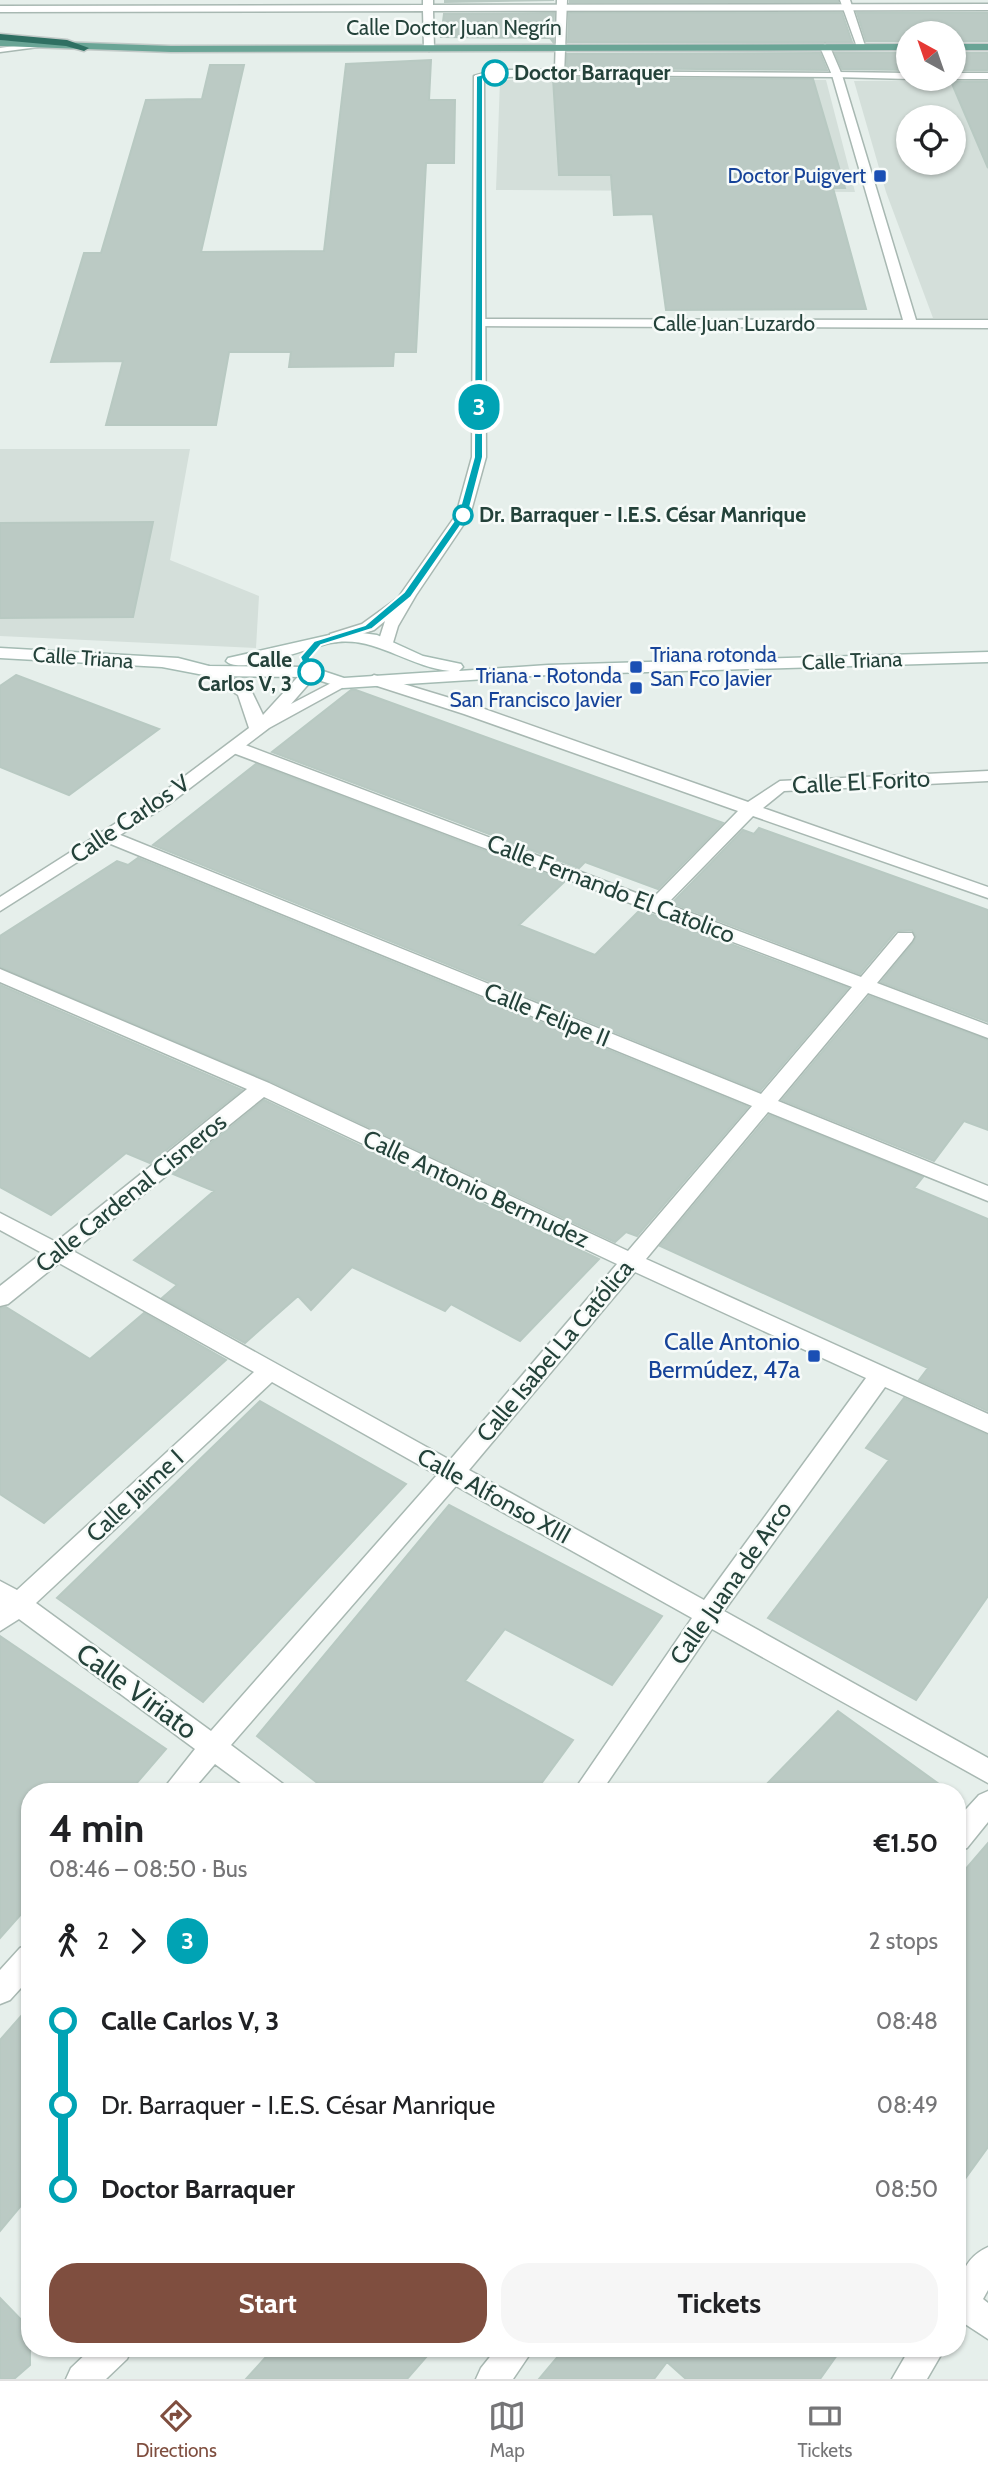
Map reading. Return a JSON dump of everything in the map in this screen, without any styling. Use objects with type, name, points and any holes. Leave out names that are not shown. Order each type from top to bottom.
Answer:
[{"type":"highway","points":[[0,37],[67,43],[84,48]]},
{"type":"main road","name":"Calle Doctor Juan Negrín","points":[[0,43],[84,48],[896,47]]},
{"type":"main road","points":[[966,47],[988,47]]},
{"type":"street","points":[[0,9],[34,5],[168,4],[846,4],[988,7]]},
{"type":"street","points":[[428,4],[429,48]]},
{"type":"street","points":[[374,680],[394,667],[390,626],[408,594],[463,515],[479,457],[479,76],[495,73],[560,74],[562,4]]},
{"type":"street","points":[[846,4],[862,47]]},
{"type":"street","points":[[825,47],[837,75],[911,324]]},
{"type":"street","points":[[837,75],[896,76]]},
{"type":"street","points":[[966,76],[988,76]]},
{"type":"street","name":"Calle Juan Luzardo","points":[[480,323],[988,324]]},
{"type":"street","points":[[166,663],[251,660],[318,643],[368,627],[408,594]]},
{"type":"street","name":"Calle Triana","points":[[336,636],[363,636],[443,666],[548,670]]},
{"type":"street","points":[[311,672],[305,657],[318,643]]},
{"type":"street","name":"Calle Triana","points":[[0,653],[166,663]]},
{"type":"street","name":"Calle Triana","points":[[343,683],[548,670],[988,657]]},
{"type":"street","points":[[166,663],[209,671],[311,672],[343,683]]},
{"type":"street","points":[[209,671],[241,686],[250,696],[258,729]]},
{"type":"street","name":"Calle Carlos V","points":[[258,729],[311,672]]},
{"type":"street","points":[[374,680],[470,710],[988,893]]},
{"type":"street","name":"Calle Carlos V","points":[[0,905],[107,836],[258,729],[343,683]]},
{"type":"street","name":"Calle Fernando El Catolico","points":[[234,747],[988,1032]]},
{"type":"street","name":"Calle El Forito","points":[[656,905],[749,810],[780,786],[988,776]]},
{"type":"street","name":"Calle Felipe II","points":[[107,836],[988,1194]]},
{"type":"street","name":"Calle Isabel La Católica","points":[[182,1783],[453,1473],[905,937]]},
{"type":"street","name":"Calle Antonio Bermudez","points":[[0,975],[262,1088],[630,1261],[988,1424]]},
{"type":"street","name":"Calle Cardenal Cisneros","points":[[0,1298],[262,1088]]},
{"type":"street","name":"Calle Alfonso XIII","points":[[0,1220],[988,1770]]},
{"type":"street","name":"Calle Jaime I","points":[[6,1605],[270,1371]]},
{"type":"street","name":"Calle Juana de Arco","points":[[592,1783],[707,1615],[880,1376]]},
{"type":"street","name":"Calle Viriato","points":[[6,1605],[262,1783]]},
{"type":"street","points":[[966,1829],[988,1803]]},
{"type":"street","points":[[0,1991],[21,1967]]},
{"type":"street","points":[[966,2293],[988,2263]]},
{"type":"street","points":[[966,2308],[988,2323]]},
{"type":"street","points":[[82,2379],[106,2357]]},
{"type":"street","points":[[492,2379],[511,2357]]},
{"type":"street","points":[[908,2379],[923,2357]]},
{"type":"lane","points":[[0,50],[35,45]]},
{"type":"lane","points":[[560,74],[837,75]]},
{"type":"shaded area","points":[[500,80],[826,80],[855,192],[496,190]]},
{"type":"shaded area","points":[[966,80],[988,80],[988,318],[933,318],[886,192],[854,81],[896,81],[896,91],[966,91]]},
{"type":"shaded area","points":[[0,449],[190,449],[170,560],[259,596],[256,648],[0,636]]},
{"type":"building","points":[[445,0],[554,0],[445,2]]},
{"type":"building","points":[[838,0],[838,2],[570,2]]},
{"type":"building","points":[[554,13],[553,42],[550,38],[441,37],[444,14]]},
{"type":"building","points":[[569,13],[842,13],[852,42],[568,42]]},
{"type":"building","points":[[857,13],[988,13],[988,41],[966,41],[966,21],[896,21],[896,41],[866,41]]},
{"type":"building","points":[[820,53],[827,70],[567,68],[567,54]]},
{"type":"building","points":[[835,53],[896,53],[896,70],[842,69]]},
{"type":"building","points":[[966,53],[988,53],[988,70],[966,70]]},
{"type":"building","points":[[431,60],[429,100],[455,100],[454,163],[426,163],[416,352],[394,352],[393,366],[289,367],[291,352],[229,352],[216,425],[106,425],[123,361],[51,362],[84,253],[101,253],[146,100],[202,99],[210,65],[244,65],[201,252],[324,251],[346,64]]},
{"type":"building","points":[[553,78],[813,79],[845,188],[833,188],[866,309],[666,310],[653,214],[614,215],[611,175],[559,175]]},
{"type":"building","points":[[966,82],[988,82],[988,168],[966,116],[966,105],[961,105],[955,91],[966,91]]},
{"type":"building","points":[[153,522],[133,617],[0,618],[0,523]]},
{"type":"building","points":[[16,675],[159,729],[69,795],[0,767],[0,686]]},
{"type":"building","points":[[351,690],[723,823],[658,889],[585,862],[579,868],[272,752]]},
{"type":"building","points":[[256,764],[565,881],[519,925],[595,955],[640,910],[848,988],[760,1091],[153,845]]},
{"type":"building","points":[[759,828],[988,910],[988,1022],[881,982],[914,942],[916,936],[912,930],[896,931],[860,974],[672,903],[743,830],[754,834]]},
{"type":"building","points":[[138,858],[748,1107],[637,1236],[626,1232],[615,1242],[270,1081],[0,967],[0,936],[117,861],[128,865]]},
{"type":"building","points":[[0,985],[242,1090],[150,1163],[126,1153],[51,1215],[0,1187]]},
{"type":"building","points":[[869,996],[988,1040],[988,1130],[964,1121],[934,1161],[782,1100]]},
{"type":"building","points":[[264,1100],[599,1259],[520,1341],[451,1304],[445,1311],[352,1267],[311,1310],[298,1296],[245,1343],[162,1298],[177,1285],[134,1260],[214,1191],[173,1174]]},
{"type":"building","points":[[769,1115],[923,1177],[914,1188],[988,1219],[988,1411],[919,1380],[928,1368],[660,1246]]},
{"type":"building","points":[[6,1307],[90,1359],[144,1313],[226,1360],[44,1523],[0,1494],[0,1308]]},
{"type":"building","points":[[904,1398],[988,1435],[988,1596],[916,1700],[768,1618],[889,1460],[866,1448]]},
{"type":"building","points":[[260,1401],[406,1484],[203,1702],[57,1598]]},
{"type":"building","points":[[449,1505],[662,1616],[612,1685],[505,1629],[465,1681],[573,1740],[542,1783],[317,1783],[257,1736]]},
{"type":"building","points":[[0,1636],[166,1749],[137,1783],[21,1783],[21,1914],[0,1938]]},
{"type":"building","points":[[838,1711],[938,1783],[768,1783]]},
{"type":"building","points":[[988,1843],[988,2147],[966,2178],[966,1869]]},
{"type":"building","points":[[21,2016],[21,2206],[0,2231],[0,2040]]},
{"type":"building","points":[[0,2298],[21,2320],[21,2357],[30,2357],[30,2365],[14,2379],[0,2379]]},
{"type":"building","points":[[266,2357],[426,2357],[407,2379],[246,2379]]},
{"type":"building","points":[[557,2357],[836,2357],[820,2379],[686,2379],[667,2362],[654,2379],[539,2379]]},
{"type":"bus line","name":"3","points":[[311,672],[305,657],[318,643],[368,627],[408,594],[463,515],[479,457],[479,76],[495,73]]},
{"type":"place","name":"Doctor Barraquer","points":[[495,73]]},
{"type":"place","name":"Doctor Puigvert","points":[[880,176]]},
{"type":"place","name":"Dr. Barraquer - I.E.S. César Manrique","points":[[463,515]]},
{"type":"place","name":"Triana rotonda San Fco Javier","points":[[636,667]]},
{"type":"place","name":"Calle Carlos V, 3","points":[[311,672]]},
{"type":"place","name":"Triana - Rotonda San Francisco Javier","points":[[636,688]]},
{"type":"place","name":"Calle Antonio Bermúdez, 47a","points":[[814,1356]]}]
